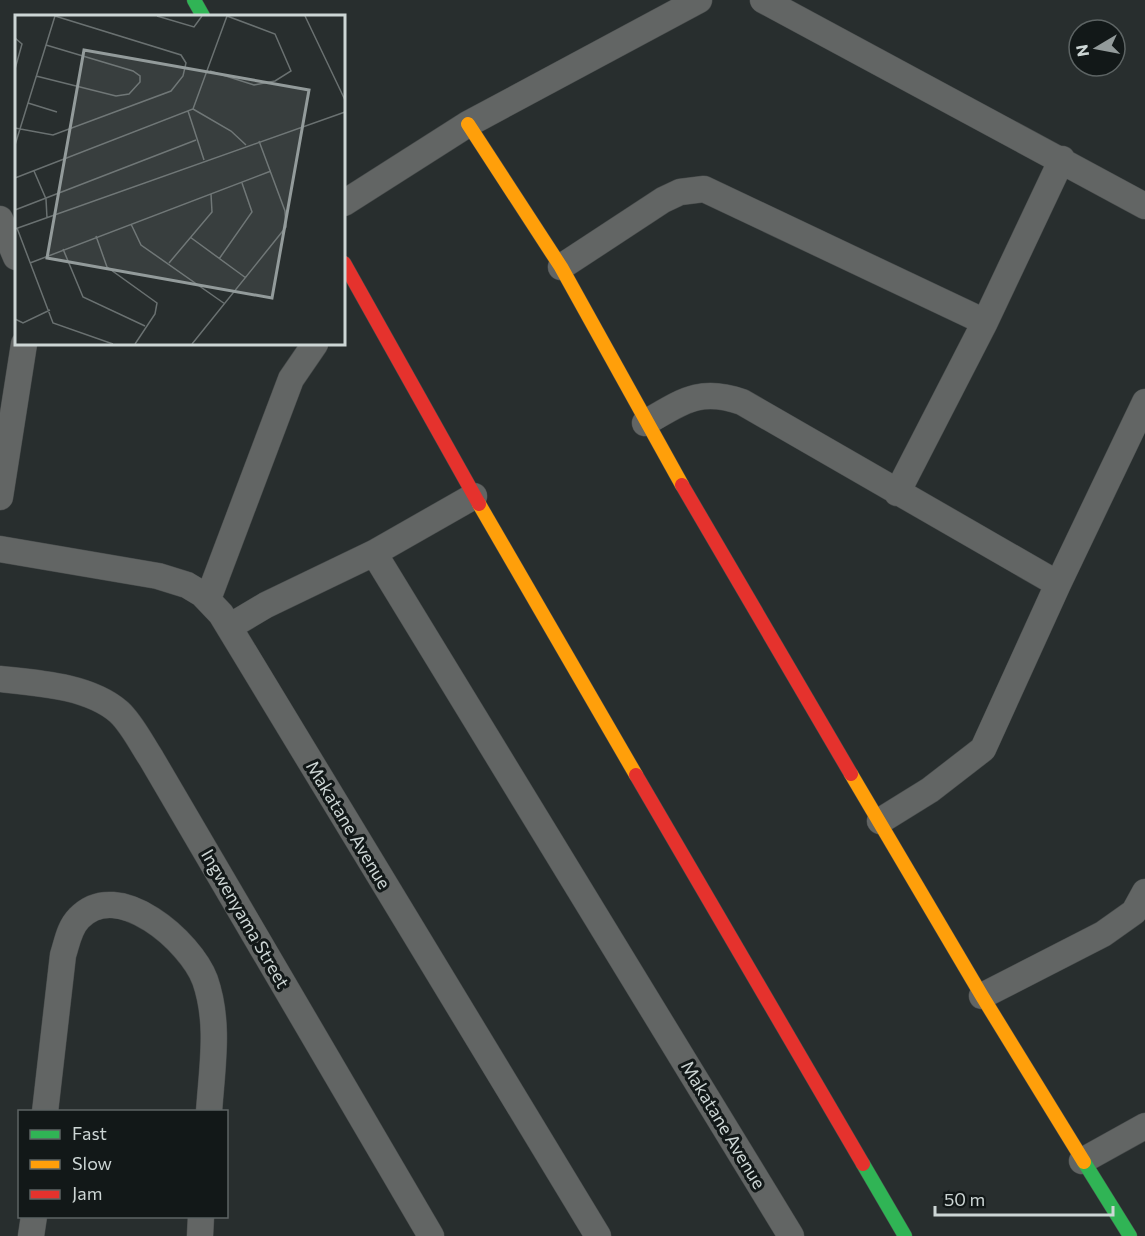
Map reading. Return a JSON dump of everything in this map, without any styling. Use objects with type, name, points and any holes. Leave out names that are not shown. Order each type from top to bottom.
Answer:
[{"type":"street","points":[[194,0],[202,15]]},
{"type":"street","points":[[345,202],[468,124],[699,0]]},
{"type":"street","points":[[763,0],[1062,159],[1145,206]]},
{"type":"street","points":[[468,124],[561,267],[645,423],[982,996],[1130,1236]]},
{"type":"street","points":[[897,493],[985,322],[1062,159]]},
{"type":"street","points":[[561,267],[663,200],[680,192],[704,189],[985,322]]},
{"type":"street","points":[[0,219],[15,255]]},
{"type":"street","points":[[347,282],[905,1236]]},
{"type":"street","points":[[0,497],[24,345]]},
{"type":"street","points":[[208,599],[291,379],[314,345]]},
{"type":"street","points":[[645,423],[683,401],[710,394],[742,402],[1058,584]]},
{"type":"street","points":[[880,821],[930,790],[983,748],[1145,402]]},
{"type":"street","points":[[229,627],[266,605],[374,553],[474,496]]},
{"type":"street","name":"Makatane Avenue","points":[[0,549],[158,576],[187,585],[208,599],[229,627],[598,1236]]},
{"type":"street","name":"Makatane Avenue","points":[[374,553],[791,1236]]},
{"type":"street","name":"Ingwenyama Street","points":[[0,679],[42,684],[84,695],[105,702],[121,713],[156,768],[431,1236]]},
{"type":"street","points":[[982,996],[1121,922],[1134,912],[1145,892]]},
{"type":"street","points":[[45,1110],[63,955],[70,932],[77,920],[90,910],[118,906],[137,911],[172,935],[191,955],[204,978],[215,1024],[209,1110]]},
{"type":"street","points":[[1082,1161],[1145,1126]]},
{"type":"street","points":[[32,1236],[34,1218]]},
{"type":"street","points":[[200,1236],[201,1218]]},
{"type":"traffic: fast","points":[[194,0],[202,15]]},
{"type":"traffic: fast","points":[[1084,1162],[1130,1236]]},
{"type":"traffic: fast","points":[[863,1164],[905,1236]]},
{"type":"traffic: slow","points":[[468,124],[561,267],[682,485]]},
{"type":"traffic: slow","points":[[479,504],[636,775]]},
{"type":"traffic: slow","points":[[851,774],[982,996],[1084,1162]]},
{"type":"traffic: jam","points":[[345,265],[479,504]]},
{"type":"traffic: jam","points":[[682,485],[851,774]]},
{"type":"traffic: jam","points":[[636,775],[863,1164]]}]
